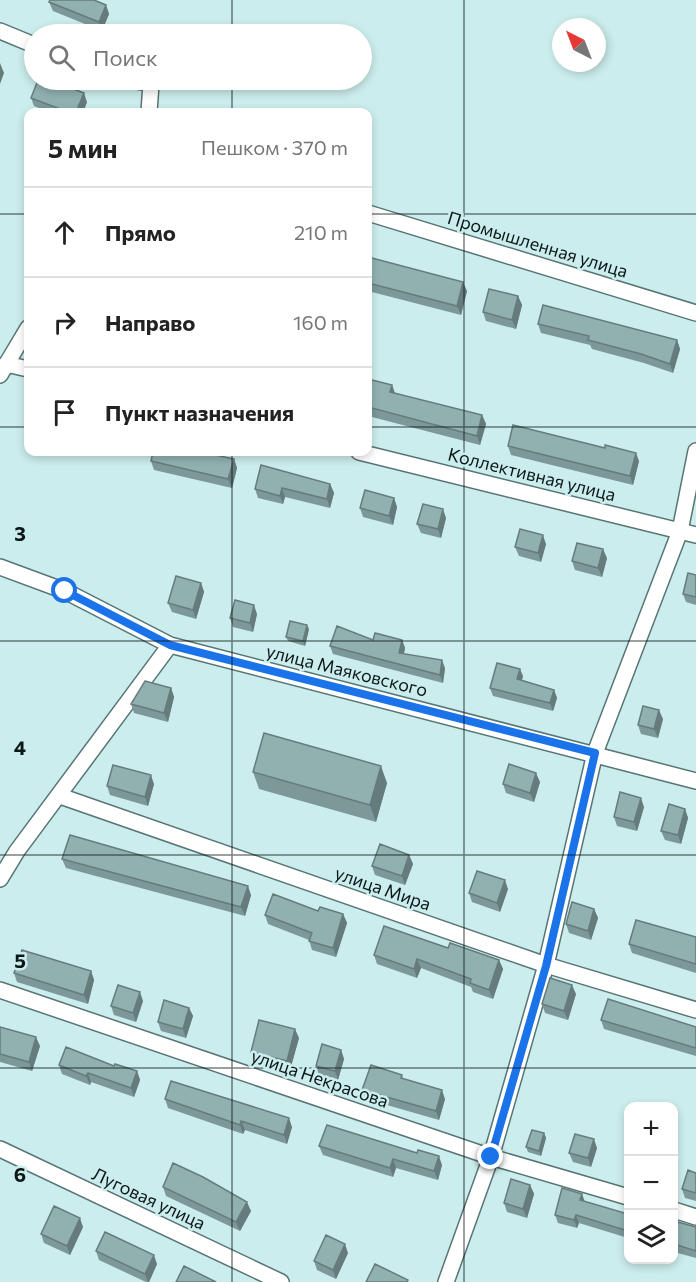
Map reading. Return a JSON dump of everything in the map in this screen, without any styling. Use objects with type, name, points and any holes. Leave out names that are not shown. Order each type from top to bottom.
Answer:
[{"type":"street","points":[[0,31],[24,41]]},
{"type":"street","points":[[149,108],[151,90]]},
{"type":"street","name":"Промышленная улица","points":[[372,214],[696,313]]},
{"type":"street","points":[[3,369],[24,335]]},
{"type":"street","points":[[3,369],[24,369]]},
{"type":"street","points":[[446,1282],[491,1157],[546,966],[595,753],[680,531],[696,451]]},
{"type":"street","name":"Коллективная улица","points":[[372,455],[696,536]]},
{"type":"street","name":"улица Маяковского","points":[[0,567],[65,591],[170,645],[595,753],[696,781]]},
{"type":"street","points":[[0,879],[17,851],[170,645]]},
{"type":"street","name":"улица Мира","points":[[60,796],[546,966],[696,1010]]},
{"type":"street","name":"улица Некрасова","points":[[0,990],[491,1157],[624,1196]]},
{"type":"street","name":"Луговая улица","points":[[0,1149],[281,1282]]},
{"type":"street","points":[[678,1211],[696,1217]]},
{"type":"building","points":[[50,0],[94,0],[106,5],[99,22],[49,2]]},
{"type":"building","points":[[34,90],[76,90],[84,93],[78,108],[57,108],[31,98]]},
{"type":"building","points":[[372,258],[463,282],[457,306],[372,284]]},
{"type":"building","points":[[489,289],[518,296],[512,320],[483,312]]},
{"type":"building","points":[[543,305],[677,340],[670,364],[588,340],[589,336],[538,324]]},
{"type":"building","points":[[372,380],[392,385],[390,392],[482,415],[477,436],[372,408]]},
{"type":"building","points":[[513,425],[605,448],[605,445],[636,453],[630,476],[508,446]]},
{"type":"building","points":[[152,456],[220,456],[234,459],[228,479],[151,461]]},
{"type":"building","points":[[261,465],[330,484],[327,499],[282,488],[280,496],[255,489]]},
{"type":"building","points":[[365,490],[394,498],[389,516],[360,508]]},
{"type":"building","points":[[423,504],[443,509],[438,529],[417,524]]},
{"type":"building","points":[[520,529],[543,535],[538,553],[515,547]]},
{"type":"building","points":[[577,543],[603,549],[598,568],[572,561]]},
{"type":"building","points":[[688,573],[696,575],[696,597],[683,594]]},
{"type":"building","points":[[176,576],[201,583],[193,610],[168,603]]},
{"type":"building","points":[[235,600],[254,605],[250,623],[230,618]]},
{"type":"building","points":[[290,621],[307,625],[303,641],[286,637]]},
{"type":"building","points":[[337,626],[373,640],[375,633],[402,640],[399,653],[442,660],[440,675],[330,646]]},
{"type":"building","points":[[497,663],[520,669],[517,679],[554,690],[550,703],[490,688]]},
{"type":"building","points":[[145,681],[171,688],[164,713],[131,704]]},
{"type":"building","points":[[643,706],[659,710],[654,729],[638,725]]},
{"type":"building","points":[[264,733],[381,766],[370,805],[253,772]]},
{"type":"building","points":[[509,764],[536,773],[530,793],[503,784]]},
{"type":"building","points":[[113,765],[151,775],[145,797],[107,786]]},
{"type":"building","points":[[620,792],[641,798],[634,822],[614,817]]},
{"type":"building","points":[[669,804],[685,809],[678,835],[661,831]]},
{"type":"building","points":[[70,835],[248,886],[241,907],[62,859]]},
{"type":"building","points":[[380,844],[409,855],[402,876],[372,866]]},
{"type":"building","points":[[477,871],[505,880],[497,903],[469,893]]},
{"type":"building","points":[[273,894],[318,911],[320,907],[343,914],[333,948],[309,941],[312,933],[265,915]]},
{"type":"building","points":[[572,902],[594,909],[588,931],[566,924]]},
{"type":"building","points":[[636,920],[696,937],[696,964],[629,944]]},
{"type":"building","points":[[384,926],[448,948],[450,943],[499,960],[489,990],[470,983],[471,979],[417,959],[414,969],[374,955]]},
{"type":"building","points":[[22,950],[91,971],[84,995],[14,973]]},
{"type":"building","points":[[550,978],[572,985],[564,1011],[542,1004]]},
{"type":"building","points":[[118,985],[140,992],[133,1013],[111,1006]]},
{"type":"building","points":[[608,999],[696,1027],[696,1048],[601,1020]]},
{"type":"building","points":[[164,1000],[189,1008],[183,1029],[158,1022]]},
{"type":"building","points":[[259,1020],[295,1029],[287,1061],[251,1052]]},
{"type":"building","points":[[0,1027],[36,1037],[29,1062],[0,1054]]},
{"type":"building","points":[[322,1044],[341,1050],[335,1071],[316,1066]]},
{"type":"building","points":[[66,1047],[114,1066],[115,1064],[137,1071],[131,1088],[88,1073],[86,1076],[59,1065]]},
{"type":"building","points":[[371,1065],[402,1075],[401,1078],[442,1090],[436,1111],[362,1090]]},
{"type":"building","points":[[171,1081],[289,1118],[284,1135],[241,1121],[240,1125],[165,1099]]},
{"type":"building","points":[[327,1125],[417,1153],[418,1150],[439,1156],[434,1171],[393,1159],[390,1168],[319,1146]]},
{"type":"building","points":[[532,1130],[544,1133],[539,1151],[526,1147]]},
{"type":"building","points":[[575,1134],[594,1139],[588,1158],[569,1153]]},
{"type":"building","points":[[173,1163],[247,1202],[236,1222],[163,1187]]},
{"type":"building","points":[[688,1170],[696,1173],[696,1193],[682,1189]]},
{"type":"building","points":[[511,1179],[530,1185],[523,1209],[504,1203]]},
{"type":"building","points":[[562,1188],[582,1194],[580,1200],[624,1213],[624,1230],[576,1215],[574,1220],[555,1215]]},
{"type":"building","points":[[54,1206],[80,1218],[67,1246],[41,1234]]},
{"type":"building","points":[[678,1222],[696,1227],[696,1251],[678,1245]]},
{"type":"building","points":[[105,1232],[154,1255],[145,1274],[96,1251]]},
{"type":"building","points":[[326,1235],[345,1244],[333,1270],[314,1261]]},
{"type":"building","points":[[375,1264],[408,1280],[407,1282],[366,1282]]},
{"type":"building","points":[[184,1266],[216,1282],[176,1282]]},
{"type":"route","points":[[65,591],[170,645],[595,753],[546,966],[491,1157]]}]
